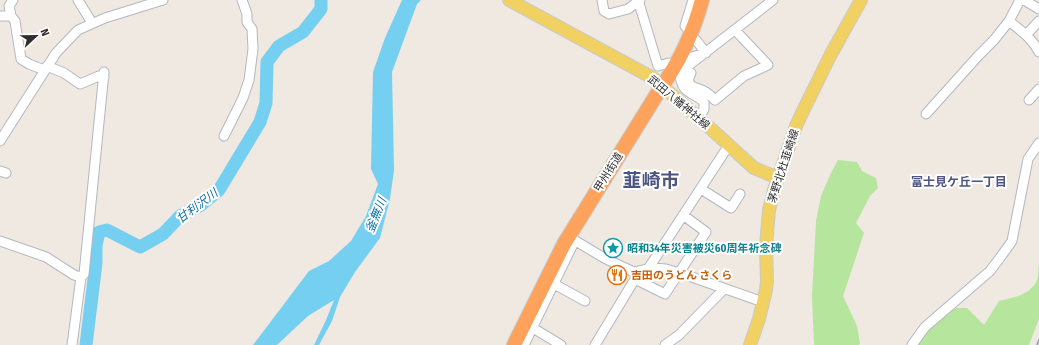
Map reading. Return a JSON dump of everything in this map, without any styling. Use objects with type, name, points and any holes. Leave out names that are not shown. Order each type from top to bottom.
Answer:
[{"type":"highway","name":"甲州街道","points":[[514,345],[658,82],[672,72],[697,20],[702,0]]},
{"type":"main road","name":"武田八幡神社線","points":[[509,0],[658,82],[754,168],[778,178]]},
{"type":"main road","name":"茅野北杜韮崎線","points":[[750,345],[757,328],[767,281],[766,246],[769,210],[778,178],[796,126],[814,87],[861,0]]},
{"type":"street","points":[[13,0],[9,6],[11,16],[15,20],[22,58],[29,64],[64,73],[80,84],[104,75],[84,274],[81,277],[72,345]]},
{"type":"street","points":[[78,0],[92,23]]},
{"type":"street","points":[[0,141],[56,53],[78,30],[140,3],[163,0]]},
{"type":"street","points":[[224,136],[243,98],[249,80],[253,49],[252,29],[247,22],[247,14],[242,0]]},
{"type":"street","points":[[602,0],[604,11],[609,14],[628,9],[639,0],[658,66],[669,63]]},
{"type":"street","points":[[687,28],[685,26],[692,0]]},
{"type":"street","points":[[735,30],[768,65],[744,76],[715,100],[700,89],[687,92],[682,85],[680,76],[688,66],[774,0]]},
{"type":"street","points":[[926,114],[994,40],[1009,21],[1020,0]]},
{"type":"street","points":[[1024,0],[1039,9]]},
{"type":"street","points":[[0,16],[11,16]]},
{"type":"street","points":[[1009,21],[1036,45],[1039,52]]},
{"type":"street","points":[[1026,35],[1039,21]]},
{"type":"street","points":[[696,40],[706,53]]},
{"type":"street","points":[[688,58],[706,53]]},
{"type":"street","points":[[691,74],[688,80],[690,85],[693,91],[704,102],[704,109],[699,118]]},
{"type":"street","points":[[1029,100],[1039,89]]},
{"type":"street","points":[[912,345],[925,327],[990,271],[1012,241],[1028,160],[1039,142]]},
{"type":"street","points":[[595,345],[635,279],[648,268],[729,146]]},
{"type":"street","points":[[701,189],[731,208],[740,194]]},
{"type":"street","points":[[635,279],[665,294],[678,272],[706,232],[683,215]]},
{"type":"street","points":[[524,345],[554,284],[572,239],[606,259],[634,272],[648,268],[666,269],[763,302]]},
{"type":"street","points":[[0,241],[46,257],[74,275],[81,277]]},
{"type":"street","points":[[554,284],[585,302]]},
{"type":"street","points":[[665,345],[679,335],[724,289]]},
{"type":"street","points":[[532,328],[561,345]]},
{"type":"green space","points":[[838,160],[857,162],[862,171],[876,178],[878,188],[870,196],[856,223],[864,233],[843,296],[857,326],[860,343],[859,345],[814,345],[812,296],[816,221],[821,196]]},
{"type":"green space","points":[[1039,264],[1039,319],[1029,345],[916,345],[931,327],[956,308],[967,308],[984,325],[999,301],[1021,295],[1034,285],[1038,278]]},
{"type":"water","name":"釜無川","points":[[402,0],[421,0],[417,4],[392,72],[394,170],[390,199],[380,238],[355,272],[340,297],[332,321],[319,345],[314,345],[334,300],[308,316],[277,345],[253,345],[309,271],[329,261],[351,241],[366,216],[378,184],[371,169],[373,72],[385,38]]},
{"type":"waterway","name":"甘利沢川","points":[[86,345],[96,263],[96,246],[99,232],[107,230],[140,247],[163,234],[180,216],[201,205],[219,190],[260,122],[266,103],[267,62],[279,46],[303,32],[321,9],[321,0]]},
{"type":"railway","points":[[1037,345],[1039,340]]},
{"type":"place","name":"昭和34年災害被災60周年祈念碑","points":[[613,248]]},
{"type":"place","name":"吉田のうどん さくら","points":[[617,275]]},
{"type":"district","name":"韮崎市","points":[[651,180]]},
{"type":"district","name":"富士見ケ丘一丁目","points":[[959,182]]}]
